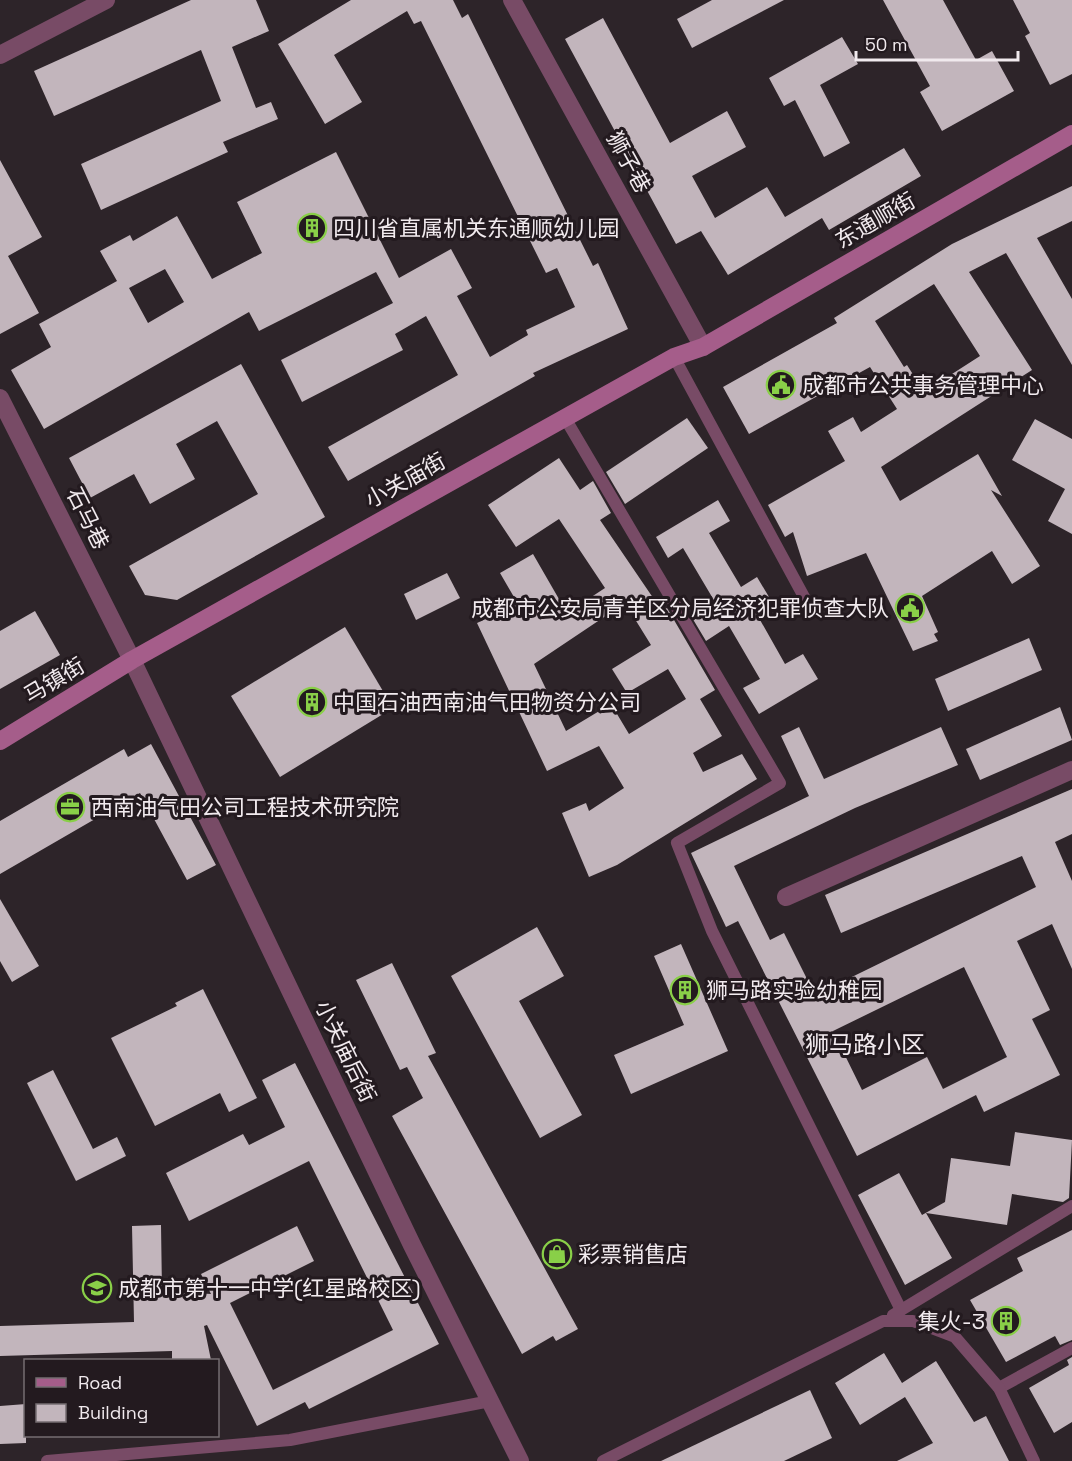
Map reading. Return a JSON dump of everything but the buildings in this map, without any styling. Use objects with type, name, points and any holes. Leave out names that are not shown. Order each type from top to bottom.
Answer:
[{"type":"street","points":[[0,55],[106,0]]},
{"type":"street","name":"狮子巷","points":[[512,0],[703,347]]},
{"type":"street","name":"东通顺街","points":[[703,347],[1072,134]]},
{"type":"street","name":"小关庙街","points":[[132,660],[674,357],[703,347]]},
{"type":"street","name":"石马巷","points":[[0,398],[132,660]]},
{"type":"street","name":"马镇街","points":[[0,741],[132,660]]},
{"type":"street","name":"小关庙后街","points":[[132,660],[412,1245],[520,1461]]},
{"type":"street","points":[[786,897],[1072,770]]},
{"type":"lane","points":[[674,357],[809,606]]},
{"type":"lane","points":[[565,418],[780,783],[676,843],[712,931],[901,1310]]},
{"type":"lane","points":[[603,1461],[883,1321],[1072,1206]]},
{"type":"lane","points":[[883,1321],[913,1321],[955,1337],[999,1388],[1034,1461]]},
{"type":"lane","points":[[999,1388],[1072,1348]]},
{"type":"lane","points":[[46,1461],[290,1440],[490,1401]]},
{"type":"place","name":"四川省直属机关东通顺幼儿园","points":[[312,228]]},
{"type":"place","name":"成都市公共事务管理中心","points":[[781,385]]},
{"type":"place","name":"成都市公安局青羊区分局经济犯罪侦查大队","points":[[910,608]]},
{"type":"place","name":"中国石油西南油气田物资分公司","points":[[312,702]]},
{"type":"place","name":"西南油气田公司工程技术研究院","points":[[70,807]]},
{"type":"place","name":"狮马路实验幼稚园","points":[[685,990]]},
{"type":"place","name":"彩票销售店","points":[[557,1254]]},
{"type":"place","name":"成都市第十一中学(红星路校区)","points":[[97,1288]]},
{"type":"place","name":"集火-3","points":[[1006,1321]]},
{"type":"district","name":"狮马路小区","points":[[865,1044]]}]
